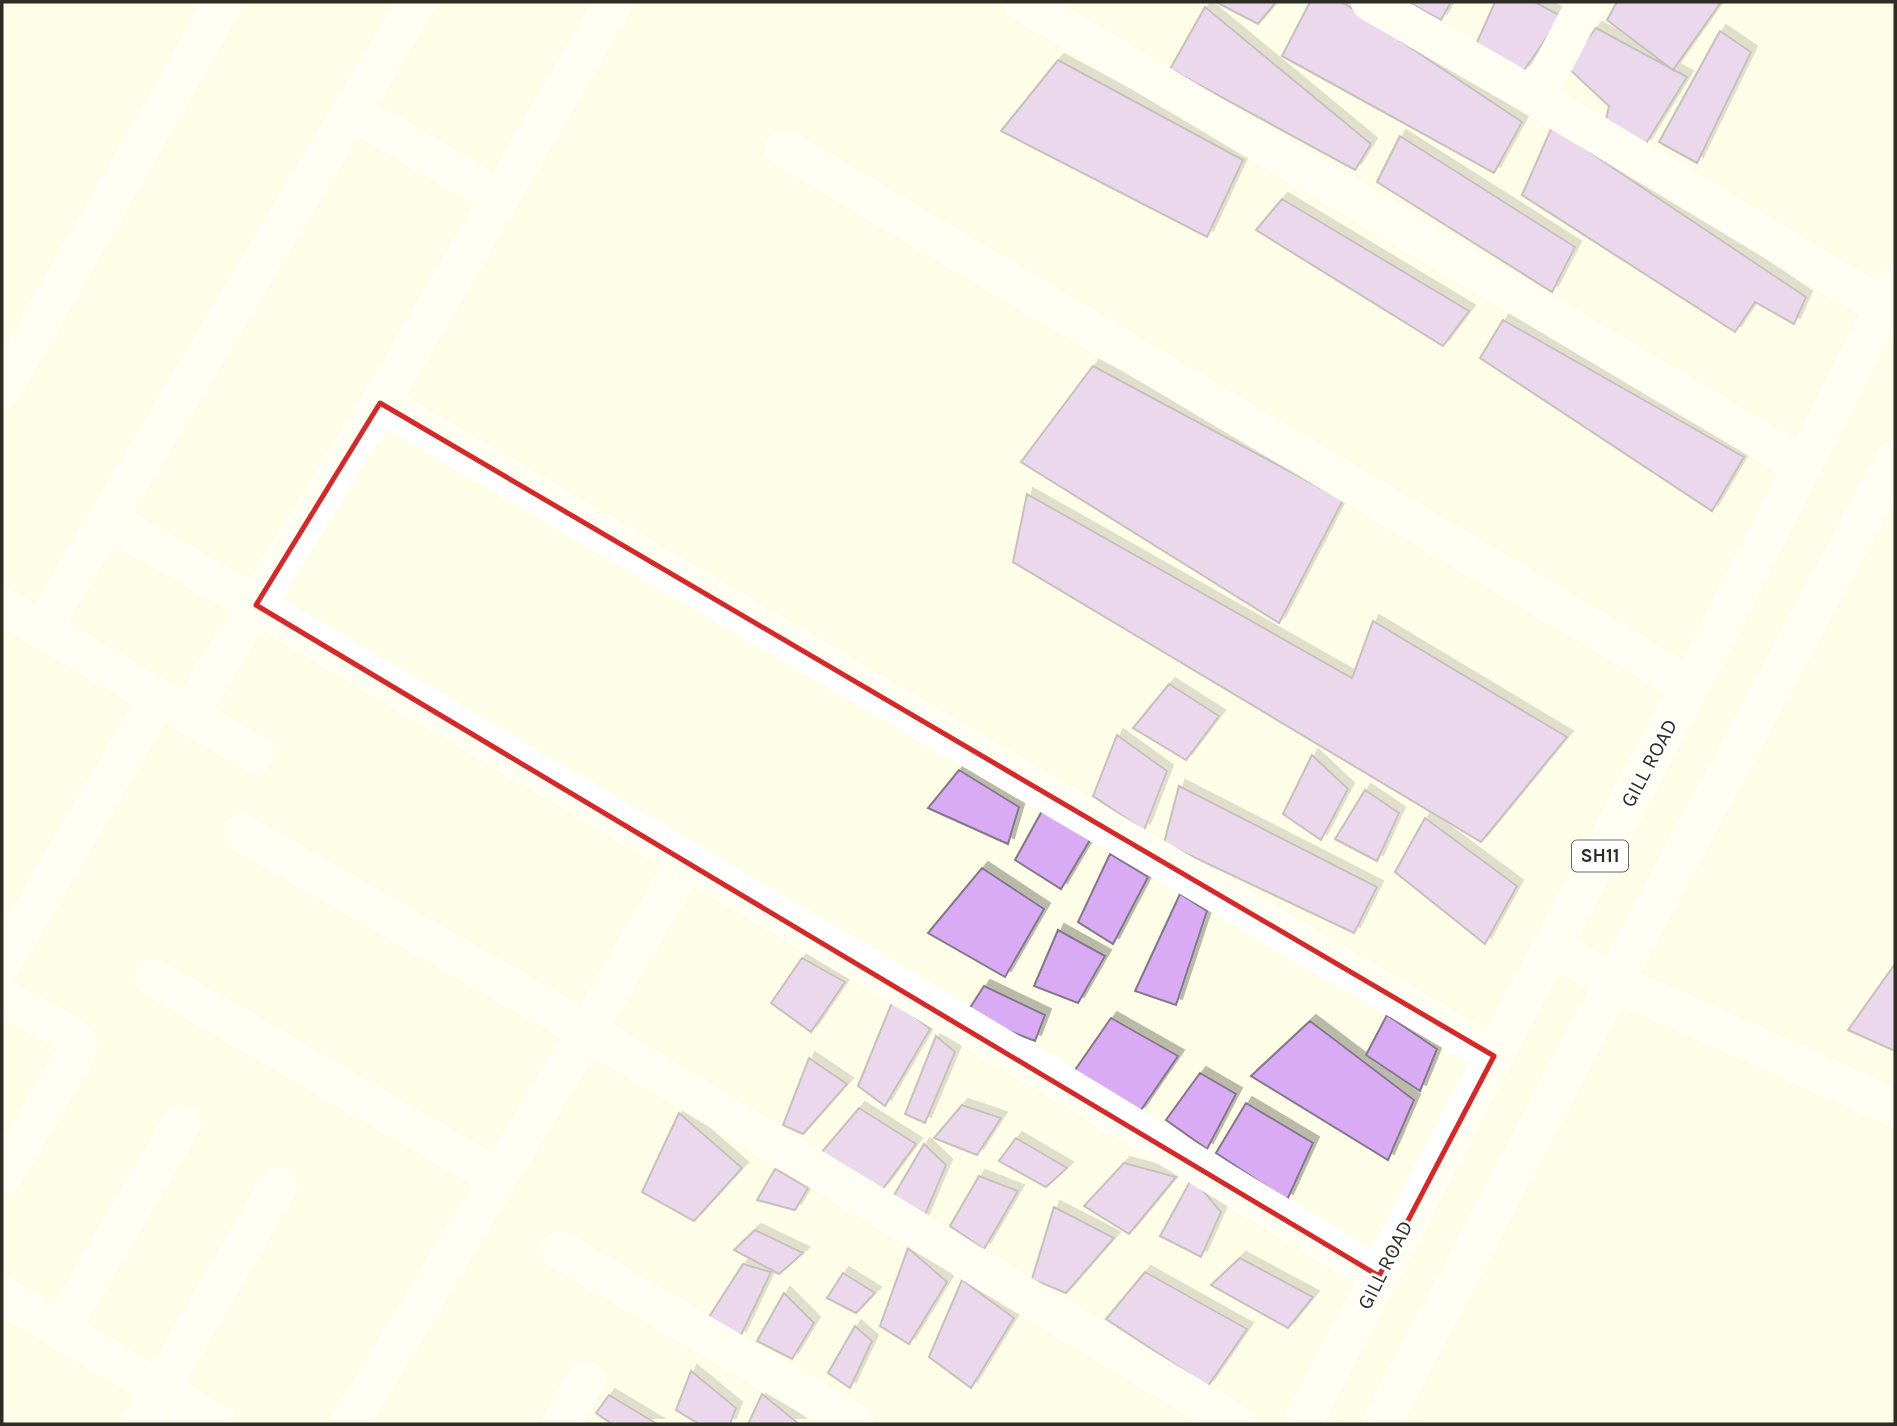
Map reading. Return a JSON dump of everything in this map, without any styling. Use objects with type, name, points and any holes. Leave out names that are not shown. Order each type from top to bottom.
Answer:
[{"type":"street","points":[[2,390],[224,2]]},
{"type":"street","points":[[41,630],[417,2]]},
{"type":"street","points":[[2,963],[173,707],[256,605],[380,402],[614,2]]},
{"type":"street","points":[[1023,2],[1803,466]]},
{"type":"street","points":[[1370,2],[1890,297]]},
{"type":"street","points":[[1536,98],[1586,2]]},
{"type":"street","points":[[352,111],[500,198]]},
{"type":"street","points":[[784,148],[1690,686]]},
{"type":"street","name":"GILL ROAD","points":[[1303,1424],[1690,686],[1890,297]]},
{"type":"street","points":[[380,402],[1494,1056]]},
{"type":"street","points":[[1381,1424],[1895,459]]},
{"type":"street","points":[[108,520],[1055,1079],[1379,1276]]},
{"type":"street","points":[[2,606],[256,754]]},
{"type":"street","points":[[242,833],[587,1031],[1237,1424]]},
{"type":"street","points":[[349,1424],[587,1031],[686,861]]},
{"type":"street","points":[[1551,947],[1615,982],[1895,1108]]},
{"type":"street","points":[[155,978],[498,1178]]},
{"type":"street","points":[[2,997],[72,1036],[78,1042],[76,1054],[3,1176]]},
{"type":"street","points":[[60,1330],[182,1124]]},
{"type":"street","points":[[139,1424],[278,1186]]},
{"type":"street","points":[[560,1250],[856,1424]]},
{"type":"street","points":[[2,1295],[218,1424]]},
{"type":"street","points":[[561,1424],[586,1380]]},
{"type":"highlighted area","points":[[380,403],[1494,1056],[1379,1276],[256,605]]},
{"type":"building","points":[[1216,2],[1276,2],[1258,24]]},
{"type":"building","points":[[1310,2],[1342,2],[1522,122],[1494,173],[1282,56]]},
{"type":"building","points":[[1409,2],[1451,2],[1441,20]]},
{"type":"building","points":[[1495,2],[1535,2],[1561,16],[1523,72],[1474,49]]},
{"type":"building","points":[[1617,2],[1721,2],[1673,70],[1607,20]]},
{"type":"building","points":[[1205,7],[1371,144],[1355,170],[1170,69]]},
{"type":"building","points":[[1596,28],[1687,77],[1645,145],[1605,124],[1609,106],[1567,67]]},
{"type":"building","points":[[1720,31],[1751,52],[1697,163],[1659,142]]},
{"type":"building","points":[[1058,60],[1243,160],[1207,237],[1001,131]]},
{"type":"building","points":[[1552,127],[1806,297],[1794,324],[1755,302],[1735,332],[1522,195]]},
{"type":"building","points":[[1400,136],[1575,247],[1552,292],[1377,182]]},
{"type":"building","points":[[1282,199],[1469,311],[1443,346],[1256,230]]},
{"type":"building","points":[[1503,320],[1744,457],[1712,511],[1480,358]]},
{"type":"building","points":[[1093,366],[1343,500],[1279,623],[1021,462]]},
{"type":"building","points":[[1027,494],[1352,678],[1373,621],[1567,737],[1481,842],[1013,562]]},
{"type":"building","points":[[1169,684],[1219,716],[1186,760],[1133,728]]},
{"type":"building","points":[[1117,735],[1167,771],[1144,830],[1093,796]]},
{"type":"building","points":[[1312,755],[1348,789],[1321,840],[1283,814]]},
{"type":"building","points":[[959,770],[1019,807],[1008,844],[928,808]]},
{"type":"building","points":[[1179,786],[1377,887],[1354,933],[1164,843]]},
{"type":"building","points":[[1365,790],[1399,813],[1377,861],[1335,839]]},
{"type":"building","points":[[1042,811],[1090,840],[1061,889],[1015,860]]},
{"type":"building","points":[[1425,818],[1517,886],[1485,944],[1395,872]]},
{"type":"building","points":[[1110,854],[1148,877],[1113,944],[1078,922]]},
{"type":"building","points":[[982,868],[1044,909],[1005,977],[928,933]]},
{"type":"building","points":[[1180,894],[1207,911],[1176,1005],[1135,991]]},
{"type":"building","points":[[1058,930],[1105,956],[1078,1003],[1034,986]]},
{"type":"building","points":[[802,958],[845,982],[811,1032],[771,1003]]},
{"type":"building","points":[[1895,964],[1895,1051],[1848,1030]]},
{"type":"building","points":[[984,986],[1045,1015],[1035,1041],[966,1014]]},
{"type":"building","points":[[893,1000],[930,1029],[885,1106],[858,1086]]},
{"type":"building","points":[[1387,1015],[1437,1049],[1420,1091],[1366,1055]]},
{"type":"building","points":[[1111,1018],[1178,1056],[1139,1113],[1073,1073]]},
{"type":"building","points":[[1310,1021],[1414,1100],[1388,1160],[1251,1076]]},
{"type":"building","points":[[936,1036],[955,1052],[925,1123],[905,1114]]},
{"type":"building","points":[[809,1058],[847,1084],[803,1134],[783,1125]]},
{"type":"building","points":[[1200,1073],[1236,1094],[1207,1149],[1166,1120]]},
{"type":"building","points":[[1246,1103],[1313,1143],[1287,1200],[1216,1153]]},
{"type":"building","points":[[962,1105],[1001,1118],[977,1155],[934,1138]]},
{"type":"building","points":[[859,1108],[916,1144],[882,1190],[821,1153]]},
{"type":"building","points":[[679,1113],[742,1168],[694,1221],[642,1192]]},
{"type":"building","points":[[1016,1138],[1067,1168],[1046,1187],[999,1161]]},
{"type":"building","points":[[924,1144],[946,1165],[922,1222],[893,1197]]},
{"type":"building","points":[[1124,1163],[1176,1177],[1129,1234],[1084,1206]]},
{"type":"building","points":[[775,1169],[808,1188],[795,1210],[757,1200]]},
{"type":"building","points":[[979,1176],[1018,1191],[984,1249],[950,1226]]},
{"type":"building","points":[[1192,1178],[1221,1212],[1201,1257],[1160,1236]]},
{"type":"building","points":[[1054,1207],[1114,1238],[1066,1293],[1032,1279]]},
{"type":"building","points":[[755,1230],[803,1253],[779,1274],[734,1250]]},
{"type":"building","points":[[908,1248],[947,1282],[909,1344],[880,1326]]},
{"type":"building","points":[[1240,1258],[1313,1297],[1288,1328],[1211,1285]]},
{"type":"building","points":[[743,1264],[771,1272],[740,1337],[709,1317]]},
{"type":"building","points":[[1145,1272],[1247,1329],[1208,1386],[1106,1319]]},
{"type":"building","points":[[843,1273],[875,1293],[856,1313],[827,1298]]},
{"type":"building","points":[[962,1280],[1014,1318],[971,1388],[929,1357]]},
{"type":"building","points":[[784,1293],[814,1323],[792,1359],[757,1341]]},
{"type":"building","points":[[855,1326],[872,1341],[850,1388],[828,1373]]},
{"type":"building","points":[[691,1371],[736,1408],[730,1424],[699,1424],[676,1410]]},
{"type":"building","points":[[762,1394],[799,1424],[748,1424]]},
{"type":"building","points":[[609,1395],[657,1424],[612,1424],[596,1413]]}]
